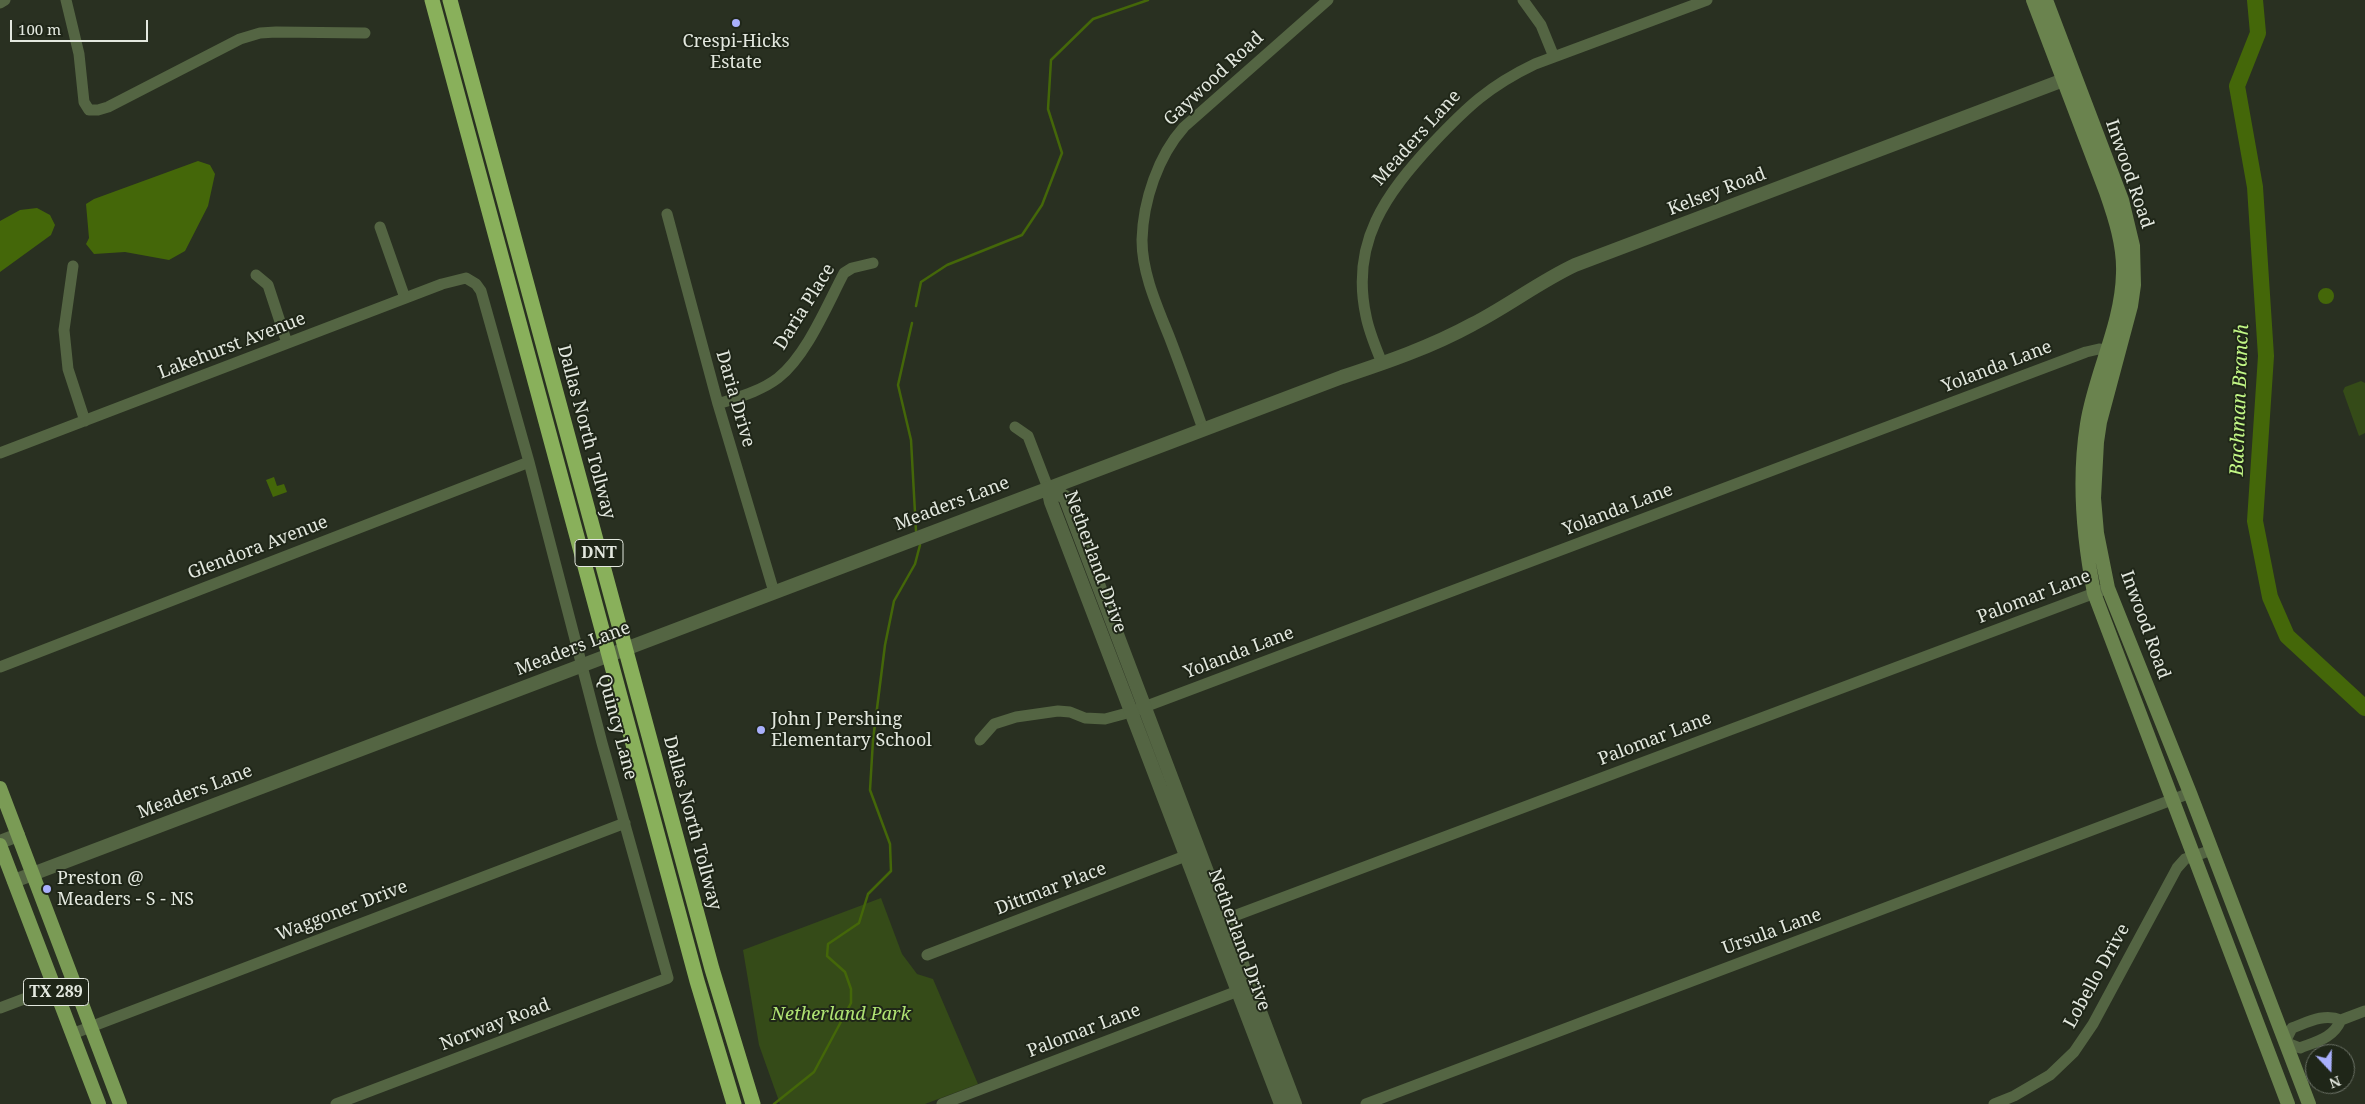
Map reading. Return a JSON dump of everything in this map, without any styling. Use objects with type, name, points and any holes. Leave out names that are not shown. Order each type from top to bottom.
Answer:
[{"type":"highway","name":"Dallas North Tollway","points":[[432,0],[697,981],[734,1104]]},
{"type":"highway","name":"Dallas North Tollway","points":[[450,0],[712,969],[753,1104]]},
{"type":"main road","name":"Inwood Road","points":[[2033,0],[2069,78]]},
{"type":"main road","name":"Inwood Road","points":[[2046,0],[2069,78],[2121,217],[2122,288],[2113,350],[2087,424],[2089,469],[2085,541],[2094,593],[2288,1104]]},
{"type":"main road","name":"Inwood Road","points":[[2089,469],[2097,533],[2108,588],[2190,793],[2309,1104]]},
{"type":"main road","name":"TX 289","points":[[0,788],[34,873],[120,1104]]},
{"type":"main road","name":"TX 289","points":[[0,843],[99,1104]]},
{"type":"main road","points":[[2268,1050],[2285,1042]]},
{"type":"street","points":[[0,3],[5,0]]},
{"type":"street","points":[[66,0],[79,54],[84,102],[89,110],[108,107],[240,39],[260,33],[365,33]]},
{"type":"street","name":"Gaywood Road","points":[[1203,430],[1151,289],[1145,263],[1142,240],[1150,193],[1168,148],[1184,127],[1328,0]]},
{"type":"street","points":[[1523,0],[1541,25],[1554,57]]},
{"type":"street","name":"Meaders Lane","points":[[14,881],[1382,363],[1366,316],[1362,284],[1367,246],[1381,208],[1412,167],[1476,100],[1510,76],[1554,57],[1707,0]]},
{"type":"street","name":"Kelsey Road","points":[[1382,363],[1421,349],[1467,328],[1542,281],[1575,265],[2069,78]]},
{"type":"street","name":"Daria Drive","points":[[667,214],[718,404],[774,592]]},
{"type":"street","points":[[380,227],[405,298]]},
{"type":"street","name":"Daria Place","points":[[718,404],[752,392],[780,376],[802,351],[844,273],[852,268],[873,263]]},
{"type":"street","points":[[73,266],[64,330],[68,369],[85,421]]},
{"type":"street","points":[[256,275],[268,285],[287,343]]},
{"type":"street","name":"Lakehurst Avenue","points":[[0,453],[405,298],[466,278],[476,284]]},
{"type":"street","name":"Quincy Lane","points":[[476,284],[480,291],[529,462],[582,665],[668,978]]},
{"type":"street","name":"Yolanda Lane","points":[[980,740],[994,724],[1016,717],[1058,711],[1070,712],[1085,718],[1105,719],[1138,710],[2086,352],[2099,349],[2113,350]]},
{"type":"street","points":[[1015,427],[1028,436],[1048,488]]},
{"type":"street","name":"Glendora Avenue","points":[[0,667],[529,462]]},
{"type":"street","name":"Netherland Drive","points":[[1048,488],[1051,502],[1138,710],[1258,1025],[1295,1104]]},
{"type":"street","name":"Palomar Lane","points":[[1219,922],[2108,588]]},
{"type":"street","name":"Netherland Drive","points":[[1138,710],[1188,855],[1219,922],[1238,991],[1258,1025],[1281,1104]]},
{"type":"street","name":"Ursula Lane","points":[[1366,1104],[2190,793]]},
{"type":"street","name":"Waggoner Drive","points":[[72,1034],[91,1025],[625,823]]},
{"type":"street","points":[[0,843],[18,835]]},
{"type":"street","name":"Lobello Drive","points":[[1994,1104],[2014,1096],[2050,1074],[2074,1052],[2093,1024],[2171,876],[2185,859],[2212,850]]},
{"type":"street","name":"Dittmar Place","points":[[927,955],[1188,855]]},
{"type":"street","name":"Norway Road","points":[[336,1104],[668,978]]},
{"type":"street","points":[[0,1008],[74,980]]},
{"type":"street","name":"Palomar Lane","points":[[942,1104],[1238,991]]},
{"type":"street","points":[[2341,1020],[2336,1031],[2323,1039],[2300,1048],[2285,1042],[2292,1028],[2332,1016],[2341,1020],[2365,1011]]},
{"type":"green space","points":[[2361,381],[2365,383],[2365,433],[2359,436],[2343,391],[2345,387]]},
{"type":"green space","name":"Netherland Park","points":[[881,898],[902,954],[917,974],[933,979],[978,1084],[925,1104],[780,1104],[759,1045],[743,950]]},
{"type":"shaded area","points":[[198,161],[210,165],[215,174],[208,206],[185,251],[169,260],[125,252],[94,254],[86,244],[89,238],[86,204],[94,199]]},
{"type":"shaded area","points":[[37,208],[50,215],[55,225],[51,235],[0,272],[0,221],[20,210]]},
{"type":"shaded area","points":[[2326,288],[2334,296],[2326,304],[2318,296]]},
{"type":"shaded area","points":[[274,477],[277,486],[284,484],[287,492],[273,497],[266,480]]},
{"type":"waterway","points":[[916,306],[921,282],[947,265],[1022,235],[1042,205],[1062,153],[1048,109],[1051,60],[1093,19],[1148,0]]},
{"type":"waterway","name":"Bachman Branch","points":[[2255,0],[2258,33],[2237,86],[2255,187],[2266,356],[2255,521],[2270,597],[2287,636],[2365,708]]},
{"type":"waterway","points":[[912,323],[898,385],[911,440],[916,531]]},
{"type":"waterway","points":[[774,1104],[814,1072],[851,1003],[851,989],[845,972],[827,956],[828,944],[859,923],[868,894],[891,871],[890,844],[870,790],[873,740],[885,645],[894,601],[915,564],[920,545]]},
{"type":"place","name":"Crespi-Hicks Estate","points":[[736,23]]},
{"type":"place","name":"John J Pershing Elementary School","points":[[761,730]]},
{"type":"place","name":"Preston @ Meaders - S - NS","points":[[47,889]]}]
